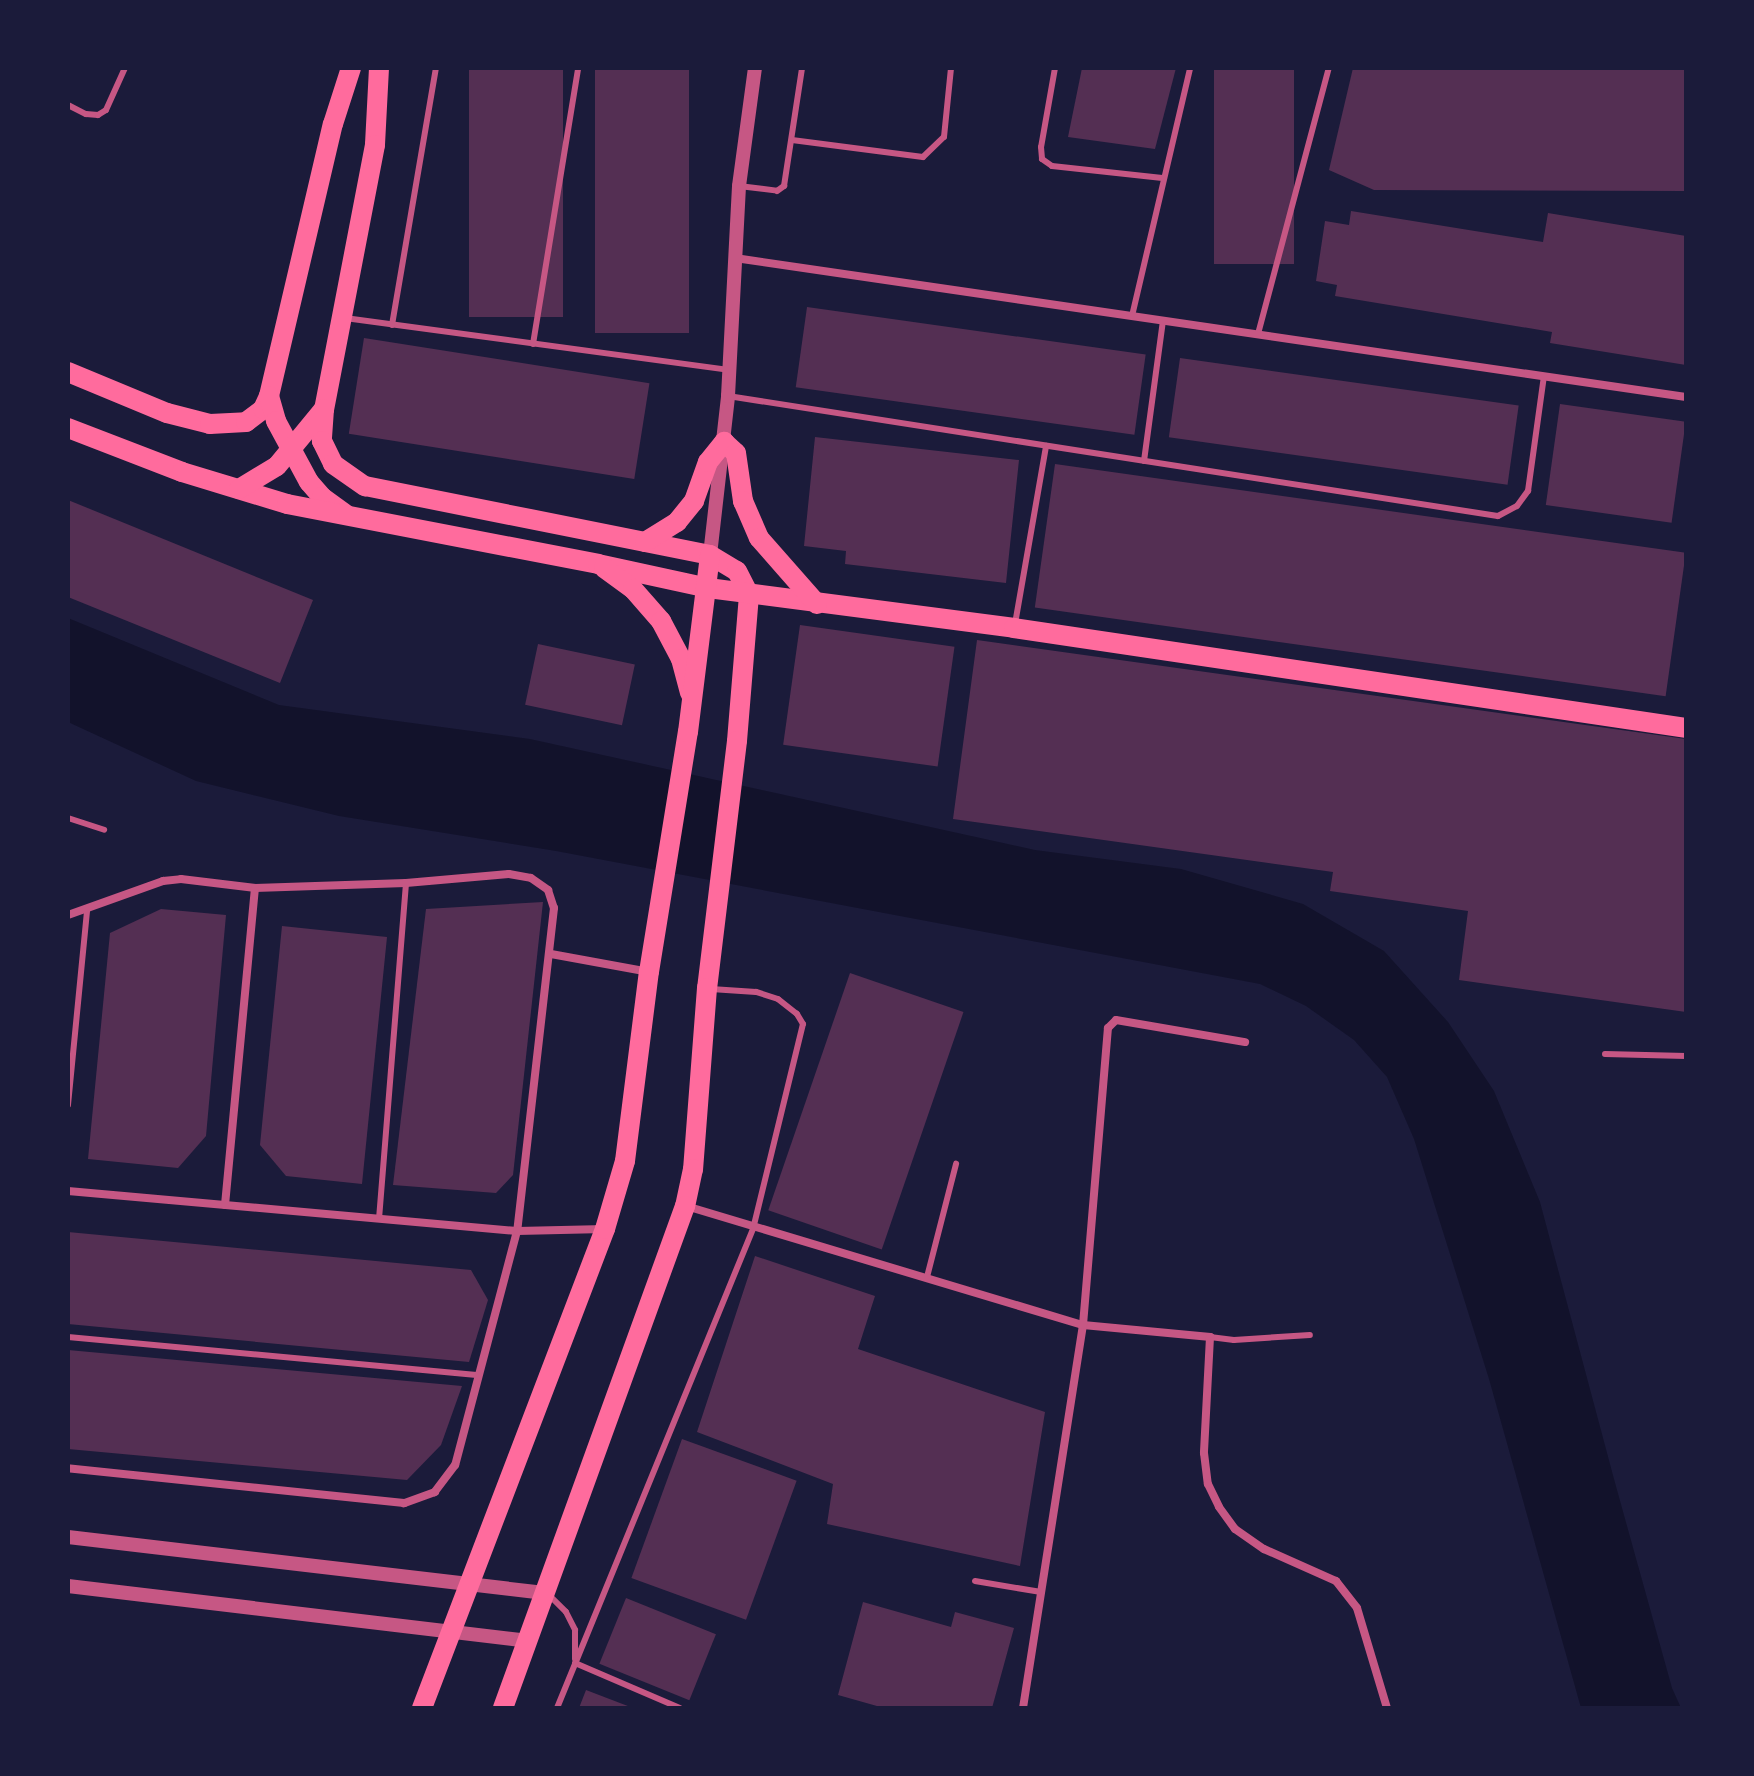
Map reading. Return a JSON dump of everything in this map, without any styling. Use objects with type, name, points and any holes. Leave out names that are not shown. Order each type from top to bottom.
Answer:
[{"type":"main road","points":[[68,372],[188,420],[230,425],[254,416],[269,396],[333,124],[351,68]]},
{"type":"main road","points":[[379,68],[375,145],[324,409],[322,441],[333,464],[365,486],[710,555],[737,571],[749,595],[737,741],[714,914],[693,1169],[685,1206],[503,1708]]},
{"type":"main road","points":[[269,396],[276,421],[291,451],[322,497],[352,520]]},
{"type":"main road","points":[[239,489],[277,466],[324,409]]},
{"type":"main road","points":[[68,428],[182,472],[324,514],[598,564],[708,588],[1014,628],[1686,728]]},
{"type":"main road","points":[[645,542],[677,522],[694,501],[708,462],[724,442],[736,453],[743,501],[759,538],[817,604]]},
{"type":"main road","points":[[422,1708],[605,1229],[625,1161],[649,972],[688,732],[710,555]]},
{"type":"main road","points":[[598,564],[633,589],[661,621],[681,659],[692,700]]},
{"type":"street","points":[[710,555],[728,396],[739,186],[755,68]]},
{"type":"street","points":[[735,258],[1686,397]]},
{"type":"street","points":[[68,915],[163,881],[181,879],[255,888],[406,883],[509,874],[531,878],[548,890],[554,908],[517,1231],[455,1465],[435,1492],[404,1503],[68,1468]]},
{"type":"street","points":[[225,1205],[255,888]]},
{"type":"street","points":[[551,954],[649,972]]},
{"type":"street","points":[[1023,1708],[1083,1325],[1108,1028],[1116,1020],[1245,1042]]},
{"type":"street","points":[[68,1191],[517,1231],[605,1229]]},
{"type":"street","points":[[685,1206],[753,1229],[927,1277],[1083,1325],[1210,1337],[1204,1453],[1208,1484],[1219,1507],[1235,1529],[1264,1549],[1336,1581],[1357,1608],[1387,1708]]},
{"type":"street","points":[[68,1537],[547,1593]]},
{"type":"street","points":[[68,1586],[527,1641]]},
{"type":"lane","points":[[68,105],[86,114],[98,115],[106,110],[125,68]]},
{"type":"lane","points":[[392,325],[436,68]]},
{"type":"lane","points":[[533,344],[578,68]]},
{"type":"lane","points":[[739,186],[777,191],[784,186],[802,68]]},
{"type":"lane","points":[[792,140],[923,157],[944,137],[951,68]]},
{"type":"lane","points":[[1055,68],[1041,147],[1042,159],[1052,166],[1162,178]]},
{"type":"lane","points":[[1132,316],[1190,68]]},
{"type":"lane","points":[[1258,334],[1329,68]]},
{"type":"lane","points":[[342,318],[728,370]]},
{"type":"lane","points":[[1144,461],[1163,321]]},
{"type":"lane","points":[[728,396],[1498,516],[1517,506],[1528,491],[1544,376]]},
{"type":"lane","points":[[1014,628],[1046,446]]},
{"type":"lane","points":[[68,818],[104,830]]},
{"type":"lane","points":[[379,1219],[406,883]]},
{"type":"lane","points":[[68,1105],[87,910]]},
{"type":"lane","points":[[557,1708],[753,1229],[803,1024],[797,1014],[778,999],[756,992],[707,988]]},
{"type":"lane","points":[[1605,1054],[1686,1056]]},
{"type":"lane","points":[[927,1277],[956,1164]]},
{"type":"lane","points":[[1210,1337],[1234,1340],[1310,1335]]},
{"type":"lane","points":[[68,1337],[479,1375]]},
{"type":"lane","points":[[975,1581],[1041,1592]]},
{"type":"lane","points":[[547,1593],[566,1612],[575,1630],[575,1663]]},
{"type":"lane","points":[[575,1663],[680,1708]]},
{"type":"shaded area","points":[[68,618],[279,705],[530,739],[1035,850],[1181,869],[1303,904],[1384,951],[1448,1022],[1494,1091],[1540,1202],[1672,1688],[1681,1708],[1581,1708],[1489,1379],[1414,1139],[1387,1077],[1354,1040],[1306,1006],[1260,984],[556,851],[339,816],[196,781],[68,722]]},
{"type":"building","points":[[469,68],[563,68],[563,317],[469,317]]},
{"type":"building","points":[[595,68],[689,68],[689,333],[595,333]]},
{"type":"building","points":[[1082,68],[1176,68],[1155,149],[1068,137]]},
{"type":"building","points":[[1214,68],[1294,68],[1294,264],[1214,264]]},
{"type":"building","points":[[1353,68],[1686,68],[1686,191],[1374,190],[1329,170]]},
{"type":"building","points":[[1351,211],[1543,242],[1548,213],[1686,236],[1686,365],[1550,343],[1552,332],[1335,296],[1337,285],[1316,281],[1325,221],[1349,225]]},
{"type":"building","points":[[807,307],[1146,355],[1134,435],[796,387]]},
{"type":"building","points":[[364,338],[649,383],[634,479],[349,434]]},
{"type":"building","points":[[1180,358],[1519,406],[1508,485],[1169,437]]},
{"type":"building","points":[[1560,404],[1686,422],[1672,523],[1546,505]]},
{"type":"building","points":[[815,437],[1019,460],[1006,583],[845,564],[846,551],[804,546]]},
{"type":"building","points":[[1055,464],[1686,553],[1666,696],[1035,608]]},
{"type":"building","points":[[68,500],[313,600],[280,683],[68,597]]},
{"type":"building","points":[[800,625],[954,647],[938,767],[783,745]]},
{"type":"building","points":[[977,640],[1686,739],[1686,1012],[1459,980],[1468,911],[1330,891],[1333,872],[953,819]]},
{"type":"building","points":[[538,644],[635,665],[622,725],[525,705]]},
{"type":"building","points":[[543,902],[513,1175],[496,1193],[393,1185],[426,909]]},
{"type":"building","points":[[161,909],[226,915],[206,1136],[178,1168],[88,1159],[110,933]]},
{"type":"building","points":[[282,926],[387,937],[362,1184],[286,1176],[260,1145]]},
{"type":"building","points":[[850,973],[963,1012],[882,1249],[768,1210]]},
{"type":"building","points":[[68,1232],[471,1270],[488,1300],[469,1362],[68,1324]]},
{"type":"building","points":[[755,1256],[875,1296],[858,1349],[1045,1412],[1020,1566],[827,1524],[833,1484],[697,1432]]},
{"type":"building","points":[[68,1350],[462,1386],[441,1445],[407,1480],[68,1449]]},
{"type":"building","points":[[682,1439],[797,1481],[746,1620],[631,1578]]},
{"type":"building","points":[[626,1598],[716,1634],[689,1700],[599,1664]]},
{"type":"building","points":[[863,1602],[951,1627],[955,1612],[1014,1628],[992,1708],[884,1708],[838,1695]]},
{"type":"building","points":[[586,1690],[633,1708],[579,1708]]}]
